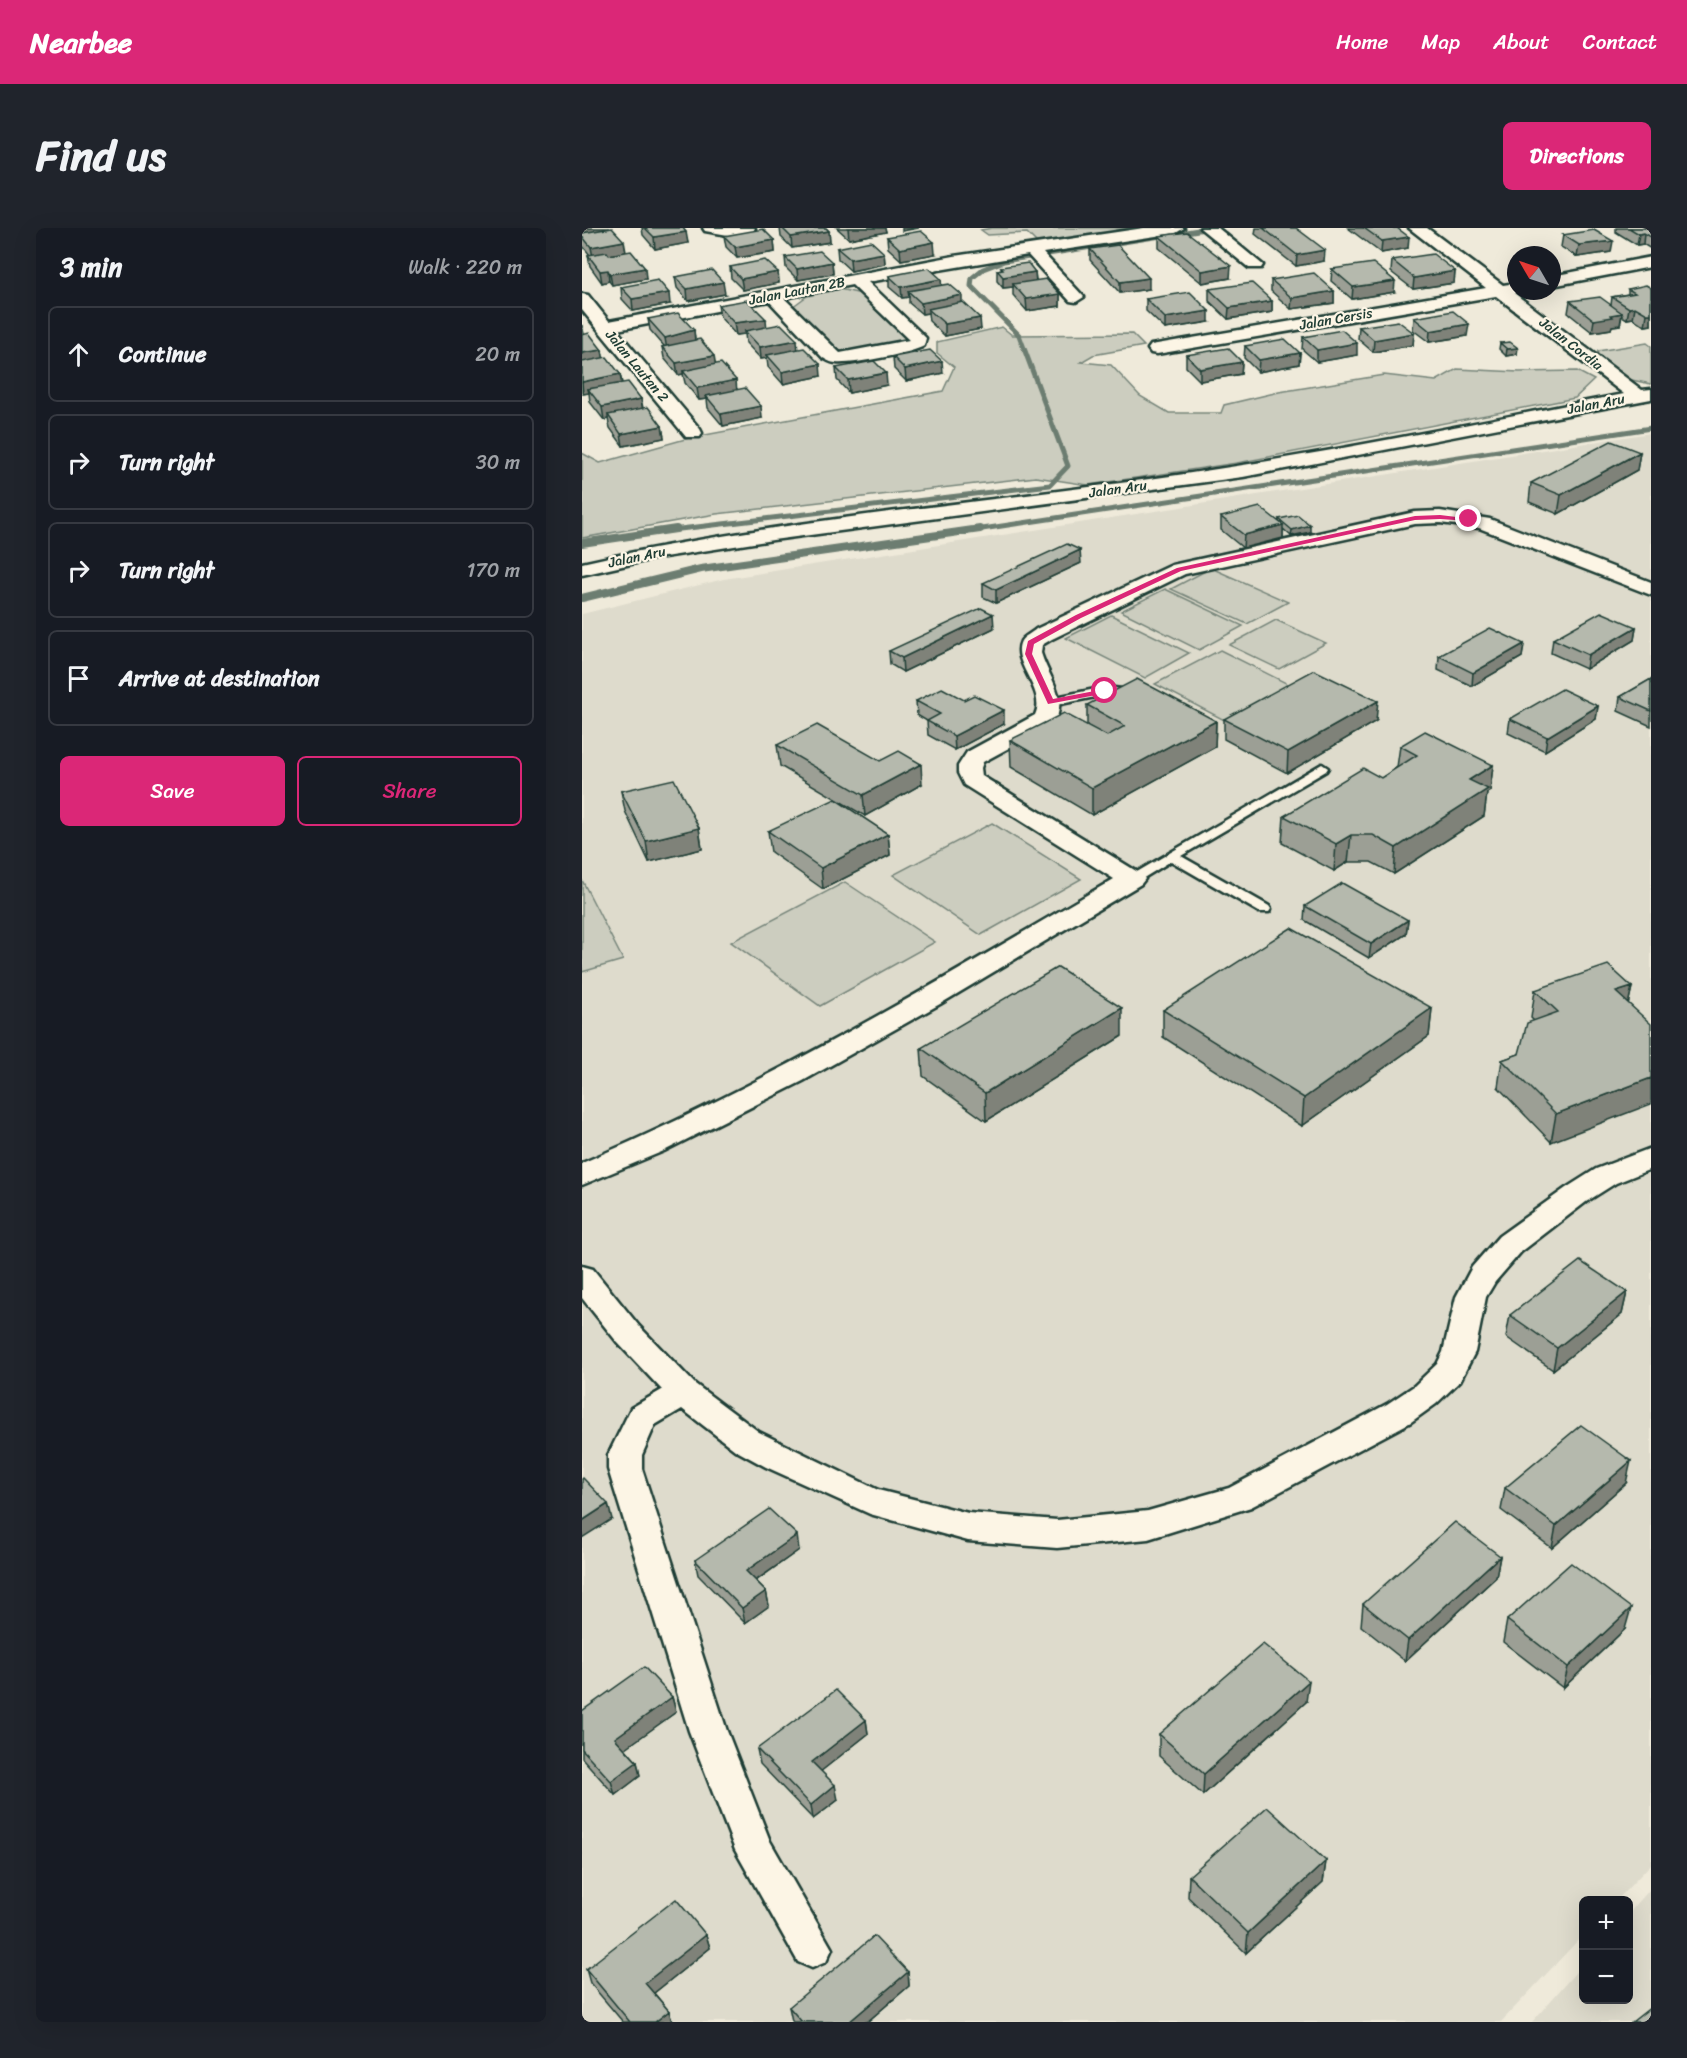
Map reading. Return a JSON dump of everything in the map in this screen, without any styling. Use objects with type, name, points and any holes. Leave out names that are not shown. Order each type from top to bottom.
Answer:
[{"type":"street","points":[[711,228],[728,230],[747,228]]},
{"type":"street","points":[[1036,254],[1176,228]]},
{"type":"street","name":"Jalan Cordia","points":[[1417,228],[1507,289]]},
{"type":"street","points":[[1213,232],[1255,265]]},
{"type":"street","points":[[1036,254],[1076,297]]},
{"type":"street","name":"Jalan Lautan 2B","points":[[605,327],[954,261],[1036,254]]},
{"type":"street","points":[[1561,279],[1651,262]]},
{"type":"street","points":[[773,296],[829,354],[836,358],[912,346],[918,342],[917,338],[856,280]]},
{"type":"street","name":"Jalan Cersis","points":[[1157,349],[1507,290]]},
{"type":"street","name":"Jalan Lautan 2","points":[[582,299],[693,433]]},
{"type":"street","name":"Jalan Cordia","points":[[1522,300],[1645,395]]},
{"type":"street","name":"Jalan Aru","points":[[582,569],[658,552],[773,534],[1243,471],[1645,395]]},
{"type":"street","points":[[582,1175],[635,1153],[768,1089],[1132,879],[972,780],[969,764],[975,757],[1045,719],[1051,702],[1028,654],[1031,643],[1078,616],[1179,569],[1415,518],[1440,517],[1484,523],[1651,589]]},
{"type":"street","points":[[582,1277],[628,1335],[684,1393],[747,1441],[777,1458],[870,1501],[968,1527],[1058,1534],[1148,1525],[1239,1498],[1399,1413],[1425,1395],[1449,1372],[1459,1352],[1471,1297],[1483,1275],[1510,1244],[1576,1195],[1606,1176],[1651,1158]]},
{"type":"street","points":[[684,1393],[643,1417],[626,1455],[625,1468],[708,1731],[754,1850],[812,1950]]},
{"type":"lane","points":[[1051,702],[1105,691],[1122,692],[1144,698]]},
{"type":"lane","points":[[1132,879],[1322,768]]},
{"type":"lane","points":[[1173,857],[1264,909]]},
{"type":"shaded area","points":[[992,228],[1149,228],[1038,244],[1027,233],[988,235],[981,230]]},
{"type":"shaded area","points":[[839,289],[866,295],[912,337],[908,344],[848,356],[833,352],[792,307],[807,296]]},
{"type":"shaded area","points":[[1002,327],[1012,335],[1132,334],[1144,346],[1093,355],[1081,362],[1111,365],[1140,396],[1169,413],[1221,413],[1224,405],[1279,392],[1384,375],[1436,381],[1457,369],[1519,372],[1577,371],[1594,380],[1575,398],[1237,463],[1088,485],[1036,477],[716,514],[582,538],[582,453],[600,463],[689,438],[943,391],[954,367],[937,353],[937,342]]},
{"type":"shaded area","points":[[1647,343],[1651,346],[1651,384],[1627,379],[1597,355],[1598,351]]},
{"type":"shaded area","points":[[1651,433],[1651,1864],[1621,1896],[1579,1896],[1579,1939],[1501,2022],[582,2022],[582,614],[724,579]]},
{"type":"shaded area","points":[[1211,568],[1288,602],[1247,624],[1171,589]]},
{"type":"shaded area","points":[[1165,589],[1243,626],[1199,650],[1121,611]]},
{"type":"shaded area","points":[[1111,615],[1189,653],[1145,678],[1066,638]]},
{"type":"shaded area","points":[[1276,620],[1326,643],[1279,669],[1229,645]]},
{"type":"shaded area","points":[[1220,650],[1292,686],[1228,722],[1155,684]]},
{"type":"shaded area","points":[[992,823],[1081,879],[981,935],[893,875]]},
{"type":"shaded area","points":[[582,880],[623,960],[582,972]]},
{"type":"shaded area","points":[[845,882],[935,942],[820,1006],[731,942]]},
{"type":"shaded area","points":[[1651,1888],[1651,2022],[1532,2022],[1579,1969],[1579,2004],[1633,2004],[1633,1908]]},
{"type":"building","points":[[612,228],[624,241],[591,247],[582,236],[582,233]]},
{"type":"building","points":[[645,228],[683,228],[686,232],[654,237]]},
{"type":"building","points":[[782,228],[826,228],[829,231],[791,237]]},
{"type":"building","points":[[1263,228],[1296,228],[1325,250],[1297,255]]},
{"type":"building","points":[[1364,228],[1397,228],[1409,237],[1382,241]]},
{"type":"building","points":[[1629,228],[1651,228],[1651,237],[1644,233],[1639,234]]},
{"type":"building","points":[[763,229],[774,240],[735,247],[724,236]]},
{"type":"building","points":[[1594,230],[1613,241],[1579,245],[1563,235]]},
{"type":"building","points":[[921,231],[934,242],[900,249],[887,237]]},
{"type":"building","points":[[1187,232],[1231,266],[1202,271],[1159,236]]},
{"type":"building","points":[[871,241],[884,253],[850,259],[837,248]]},
{"type":"building","points":[[1118,245],[1149,278],[1120,282],[1090,249]]},
{"type":"building","points":[[631,251],[645,268],[610,274],[608,270],[600,271],[588,255],[607,252],[609,255]]},
{"type":"building","points":[[820,251],[832,262],[797,269],[785,257]]},
{"type":"building","points":[[1433,254],[1455,271],[1414,278],[1392,260]]},
{"type":"building","points":[[765,260],[778,272],[741,279],[730,267]]},
{"type":"building","points":[[1028,263],[1035,272],[1003,277],[997,270],[1003,269],[1001,267]]},
{"type":"building","points":[[1373,263],[1395,281],[1353,287],[1332,269]]},
{"type":"building","points":[[929,268],[941,279],[901,287],[889,276]]},
{"type":"building","points":[[712,270],[723,282],[687,289],[675,277]]},
{"type":"building","points":[[1314,273],[1334,291],[1292,298],[1271,280]]},
{"type":"building","points":[[1046,279],[1060,294],[1026,299],[1013,284]]},
{"type":"building","points":[[658,280],[669,293],[632,299],[621,287]]},
{"type":"building","points":[[1252,283],[1272,301],[1229,308],[1209,289]]},
{"type":"building","points":[[949,284],[962,295],[921,303],[908,291]]},
{"type":"building","points":[[1646,285],[1651,288],[1651,314],[1635,307],[1629,308],[1612,297],[1635,293],[1628,289]]},
{"type":"building","points":[[1190,292],[1209,311],[1165,318],[1146,299]]},
{"type":"building","points":[[1600,297],[1622,313],[1594,320],[1570,301]]},
{"type":"building","points":[[747,300],[766,319],[734,323],[718,305]]},
{"type":"building","points":[[963,302],[980,318],[945,324],[928,309]]},
{"type":"building","points":[[1453,311],[1469,324],[1430,331],[1414,318]]},
{"type":"building","points":[[678,313],[694,330],[665,338],[648,319]]},
{"type":"building","points":[[1398,321],[1414,333],[1374,340],[1359,327]]},
{"type":"building","points":[[781,324],[797,340],[760,347],[745,331]]},
{"type":"building","points":[[1342,330],[1357,343],[1317,350],[1303,337]]},
{"type":"building","points":[[589,333],[602,350],[582,353],[582,335]]},
{"type":"building","points":[[700,339],[714,356],[676,363],[662,347]]},
{"type":"building","points":[[1285,339],[1300,353],[1259,360],[1245,346]]},
{"type":"building","points":[[1510,342],[1518,348],[1507,349],[1500,343]]},
{"type":"building","points":[[804,348],[820,364],[782,372],[767,355]]},
{"type":"building","points":[[1228,348],[1242,362],[1200,369],[1186,355]]},
{"type":"building","points":[[930,350],[942,361],[905,369],[893,357]]},
{"type":"building","points":[[607,357],[620,374],[582,382],[582,362]]},
{"type":"building","points":[[874,361],[886,373],[848,380],[836,368]]},
{"type":"building","points":[[721,363],[736,380],[697,388],[683,371]]},
{"type":"building","points":[[628,382],[641,399],[602,407],[588,389]]},
{"type":"building","points":[[745,388],[761,406],[721,414],[706,396]]},
{"type":"building","points":[[648,407],[662,426],[621,434],[608,415]]},
{"type":"building","points":[[1611,441],[1640,452],[1561,495],[1531,483]]},
{"type":"building","points":[[1260,507],[1283,525],[1244,535],[1221,517]]},
{"type":"building","points":[[1298,515],[1310,525],[1292,530],[1279,519]]},
{"type":"building","points":[[1067,544],[1080,550],[996,590],[983,583]]},
{"type":"building","points":[[981,608],[993,614],[902,658],[889,651]]},
{"type":"building","points":[[1601,612],[1636,627],[1588,655],[1553,639]]},
{"type":"building","points":[[1490,628],[1524,644],[1473,673],[1439,656]]},
{"type":"building","points":[[1314,670],[1378,701],[1288,752],[1224,719]]},
{"type":"building","points":[[1137,679],[1216,721],[1092,788],[1010,740],[1064,713],[1107,736],[1125,726],[1087,705]]},
{"type":"building","points":[[1651,679],[1651,711],[1620,697]]},
{"type":"building","points":[[942,688],[964,700],[974,695],[1004,710],[954,736],[927,721],[940,714],[916,701]]},
{"type":"building","points":[[1562,689],[1598,706],[1547,737],[1510,719]]},
{"type":"building","points":[[817,725],[880,761],[899,751],[921,764],[863,795],[777,745]]},
{"type":"building","points":[[1425,731],[1493,765],[1469,780],[1488,789],[1396,848],[1373,835],[1351,835],[1336,844],[1284,816],[1363,768],[1381,778],[1417,755],[1400,746]]},
{"type":"building","points":[[674,779],[699,828],[646,841],[621,791]]},
{"type":"building","points":[[835,799],[888,834],[821,868],[768,831]]},
{"type":"building","points":[[1342,883],[1408,920],[1371,944],[1305,906]]},
{"type":"building","points":[[1291,928],[1432,1008],[1304,1098],[1163,1010]]},
{"type":"building","points":[[1608,965],[1632,987],[1616,992],[1651,1024],[1651,1078],[1556,1114],[1502,1060],[1519,1054],[1527,1023],[1558,1012],[1535,990]]},
{"type":"building","points":[[1058,967],[1122,1008],[985,1093],[921,1048]]},
{"type":"building","points":[[1580,1261],[1627,1292],[1557,1348],[1510,1315]]},
{"type":"building","points":[[1581,1425],[1631,1461],[1556,1526],[1505,1488]]},
{"type":"building","points":[[582,1479],[608,1504],[582,1521]]},
{"type":"building","points":[[769,1509],[797,1535],[746,1571],[766,1591],[742,1608],[695,1560]]},
{"type":"building","points":[[1455,1522],[1500,1556],[1408,1640],[1363,1604]]},
{"type":"building","points":[[1571,1563],[1631,1608],[1568,1667],[1507,1620]]},
{"type":"building","points":[[1263,1644],[1309,1681],[1204,1774],[1159,1734]]},
{"type":"building","points":[[644,1667],[672,1697],[615,1738],[637,1762],[611,1781],[582,1749],[582,1711]]},
{"type":"building","points":[[836,1690],[866,1720],[812,1762],[835,1785],[811,1805],[757,1749]]},
{"type":"building","points":[[1267,1807],[1326,1861],[1248,1933],[1189,1876]]},
{"type":"building","points":[[676,1899],[706,1935],[645,1983],[669,2011],[655,2022],[630,2022],[586,1969]]},
{"type":"building","points":[[874,1936],[908,1972],[849,2022],[802,2022],[789,2007]]},
{"type":"building","points":[[1651,2007],[1651,2022],[1632,2022]]},
{"type":"waterway","points":[[663,531],[1050,485],[1068,466],[1019,335],[971,286],[972,278],[983,269],[1004,261],[1211,228]]},
{"type":"waterway","points":[[969,531],[1651,428]]},
{"type":"waterway","points":[[582,543],[676,529]]},
{"type":"waterway","points":[[582,598],[701,569],[980,529]]},
{"type":"route","points":[[1105,691],[1051,702],[1028,654],[1031,643],[1078,616],[1179,569],[1415,518],[1469,519]]}]
